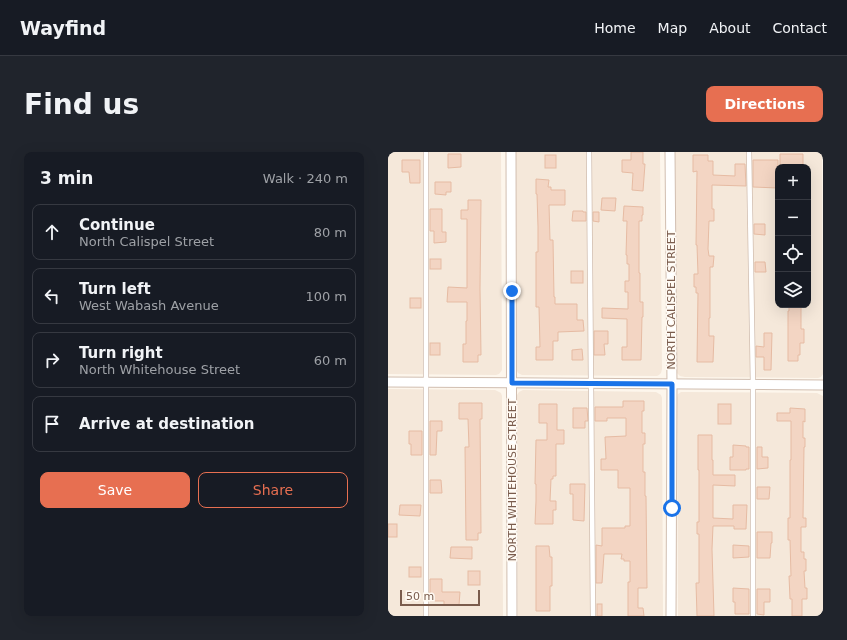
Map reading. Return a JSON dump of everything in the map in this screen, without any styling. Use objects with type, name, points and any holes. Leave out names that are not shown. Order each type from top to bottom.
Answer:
[{"type":"street","name":"NORTH WHITEHOUSE STREET","points":[[511,152],[512,616]]},
{"type":"street","name":"NORTH CALISPEL STREET","points":[[670,152],[672,616]]},
{"type":"street","points":[[388,382],[823,385]]},
{"type":"lane","points":[[426,152],[426,616]]},
{"type":"lane","points":[[589,152],[593,616]]},
{"type":"lane","points":[[749,152],[753,385],[753,616]]},
{"type":"shaded area","points":[[388,152],[501,152],[502,370],[499,374],[388,374]]},
{"type":"shaded area","points":[[516,152],[660,152],[662,369],[659,375],[522,375],[518,373]]},
{"type":"shaded area","points":[[675,152],[822,152],[823,374],[818,378],[680,376],[677,373]]},
{"type":"shaded area","points":[[388,389],[495,390],[501,393],[503,616],[388,616]]},
{"type":"shaded area","points":[[523,390],[656,392],[661,395],[663,616],[518,616],[517,395]]},
{"type":"shaded area","points":[[681,392],[817,393],[823,396],[823,616],[678,616],[677,398],[678,394]]},
{"type":"building","points":[[631,152],[643,152],[643,164],[645,164],[643,191],[632,190],[633,173],[622,172],[622,160],[631,160]]},
{"type":"building","points":[[448,154],[461,154],[461,167],[448,168]]},
{"type":"building","points":[[780,154],[803,154],[803,164],[780,164]]},
{"type":"building","points":[[545,155],[556,155],[556,168],[545,168]]},
{"type":"building","points":[[693,155],[708,155],[708,161],[713,161],[713,175],[735,176],[735,164],[745,164],[746,186],[712,185],[712,209],[714,209],[714,221],[709,221],[708,249],[709,256],[714,256],[713,267],[710,267],[709,318],[709,336],[714,336],[713,362],[697,362],[698,293],[696,293],[696,287],[694,287],[694,274],[698,274],[696,245],[697,171],[693,172]]},
{"type":"building","points":[[402,160],[420,160],[420,183],[410,183],[409,172],[402,172]]},
{"type":"building","points":[[753,160],[778,160],[778,164],[775,164],[775,188],[753,187]]},
{"type":"building","points":[[536,179],[549,180],[548,187],[551,187],[551,190],[565,190],[565,205],[549,205],[550,240],[553,240],[554,297],[555,304],[577,304],[577,320],[583,320],[584,331],[558,332],[558,341],[553,341],[553,360],[536,360],[536,347],[540,347],[539,307],[536,307],[536,252],[538,252],[538,227]]},
{"type":"building","points":[[435,182],[451,182],[451,192],[446,192],[446,195],[435,194]]},
{"type":"building","points":[[602,198],[616,198],[615,211],[601,210]]},
{"type":"building","points":[[468,200],[481,200],[481,355],[478,355],[478,362],[463,362],[463,344],[466,344],[467,302],[447,302],[448,287],[467,288],[467,219],[461,219],[461,210],[468,210]]},
{"type":"building","points":[[624,206],[643,207],[642,221],[639,221],[640,302],[643,302],[641,360],[622,360],[622,347],[627,347],[627,319],[602,318],[602,308],[628,309],[628,292],[625,292],[625,281],[629,281],[629,264],[627,264],[626,255],[627,221],[623,221]]},
{"type":"building","points":[[430,209],[442,209],[442,232],[446,232],[446,242],[434,243],[434,231],[430,231]]},
{"type":"building","points":[[573,211],[586,212],[586,221],[572,221]]},
{"type":"building","points":[[593,212],[599,212],[599,222],[593,221]]},
{"type":"building","points":[[754,224],[765,224],[765,235],[754,234]]},
{"type":"building","points":[[430,259],[441,259],[441,269],[430,269]]},
{"type":"building","points":[[755,262],[765,262],[766,272],[755,272]]},
{"type":"building","points":[[571,271],[583,271],[583,283],[571,283]]},
{"type":"building","points":[[410,298],[421,298],[421,308],[410,308]]},
{"type":"building","points":[[789,308],[801,308],[801,329],[804,329],[804,343],[800,343],[800,355],[798,355],[798,361],[788,361]]},
{"type":"building","points":[[594,331],[608,331],[608,344],[604,344],[605,355],[594,355]]},
{"type":"building","points":[[764,333],[772,333],[771,370],[764,370],[764,357],[756,357],[756,346],[764,347]]},
{"type":"building","points":[[430,343],[440,343],[440,355],[430,355]]},
{"type":"building","points":[[582,349],[583,360],[572,360],[572,350]]},
{"type":"building","points":[[623,401],[644,401],[644,411],[642,411],[642,433],[645,433],[645,444],[643,444],[643,472],[645,472],[646,496],[647,588],[638,588],[638,608],[643,608],[644,616],[628,616],[628,582],[630,582],[630,561],[624,561],[624,559],[621,559],[622,554],[604,554],[602,583],[596,583],[596,545],[602,546],[602,528],[625,528],[625,526],[630,526],[630,488],[618,488],[618,470],[601,470],[601,459],[606,459],[605,437],[626,436],[626,418],[607,418],[607,421],[595,421],[595,407],[623,407]]},
{"type":"building","points":[[459,403],[482,403],[482,419],[480,419],[481,533],[478,533],[478,540],[466,540],[465,447],[469,447],[468,419],[459,419]]},
{"type":"building","points":[[539,404],[557,404],[557,430],[564,430],[564,444],[556,444],[556,476],[553,476],[553,479],[551,479],[550,501],[556,501],[556,510],[553,510],[553,524],[535,524],[536,440],[547,440],[547,423],[539,423]]},
{"type":"building","points":[[718,404],[731,404],[731,424],[718,424]]},
{"type":"building","points":[[573,408],[587,408],[588,421],[585,421],[585,428],[573,428]]},
{"type":"building","points":[[790,408],[805,409],[805,422],[803,421],[803,438],[805,438],[805,447],[803,518],[806,518],[806,527],[801,527],[801,552],[804,552],[804,559],[806,559],[806,571],[804,571],[807,599],[802,599],[802,616],[792,616],[792,599],[790,599],[789,576],[791,576],[788,518],[790,518],[791,421],[777,421],[777,413],[790,413]]},
{"type":"building","points":[[430,421],[442,421],[442,431],[437,431],[436,455],[430,455]]},
{"type":"building","points":[[409,431],[422,431],[422,455],[411,455]]},
{"type":"building","points":[[698,435],[712,435],[713,475],[735,475],[735,486],[713,485],[713,518],[733,519],[733,505],[747,505],[746,529],[734,529],[734,526],[713,526],[712,549],[714,616],[697,616],[696,583],[699,583],[699,534],[697,534],[697,522],[699,522]]},
{"type":"building","points":[[733,445],[749,447],[749,469],[730,470],[730,457],[733,457]]},
{"type":"building","points":[[757,447],[762,447],[762,457],[768,457],[768,468],[757,469]]},
{"type":"building","points":[[430,480],[441,480],[442,493],[430,493]]},
{"type":"building","points":[[570,484],[585,484],[584,521],[573,520],[573,494],[570,494]]},
{"type":"building","points":[[757,487],[770,487],[769,499],[757,499]]},
{"type":"building","points":[[400,505],[421,505],[420,516],[399,515]]},
{"type":"building","points":[[388,524],[397,524],[397,537],[388,537]]},
{"type":"building","points":[[757,532],[772,532],[770,558],[757,558]]},
{"type":"building","points":[[733,545],[749,546],[749,557],[733,558]]},
{"type":"building","points":[[536,546],[549,546],[550,557],[552,557],[550,611],[536,611]]},
{"type":"building","points":[[451,547],[472,547],[472,559],[450,558]]},
{"type":"building","points":[[409,567],[421,567],[421,577],[409,577]]},
{"type":"building","points":[[468,571],[480,571],[480,585],[468,585]]},
{"type":"building","points":[[430,579],[442,579],[442,592],[460,592],[459,605],[444,605],[444,601],[430,601]]},
{"type":"building","points":[[733,588],[749,589],[749,614],[735,614]]},
{"type":"building","points":[[757,589],[770,589],[770,602],[764,602],[764,615],[757,614]]},
{"type":"building","points":[[597,604],[602,604],[602,616],[597,616]]},
{"type":"route","points":[[512,291],[512,383],[672,384],[672,508]]}]
